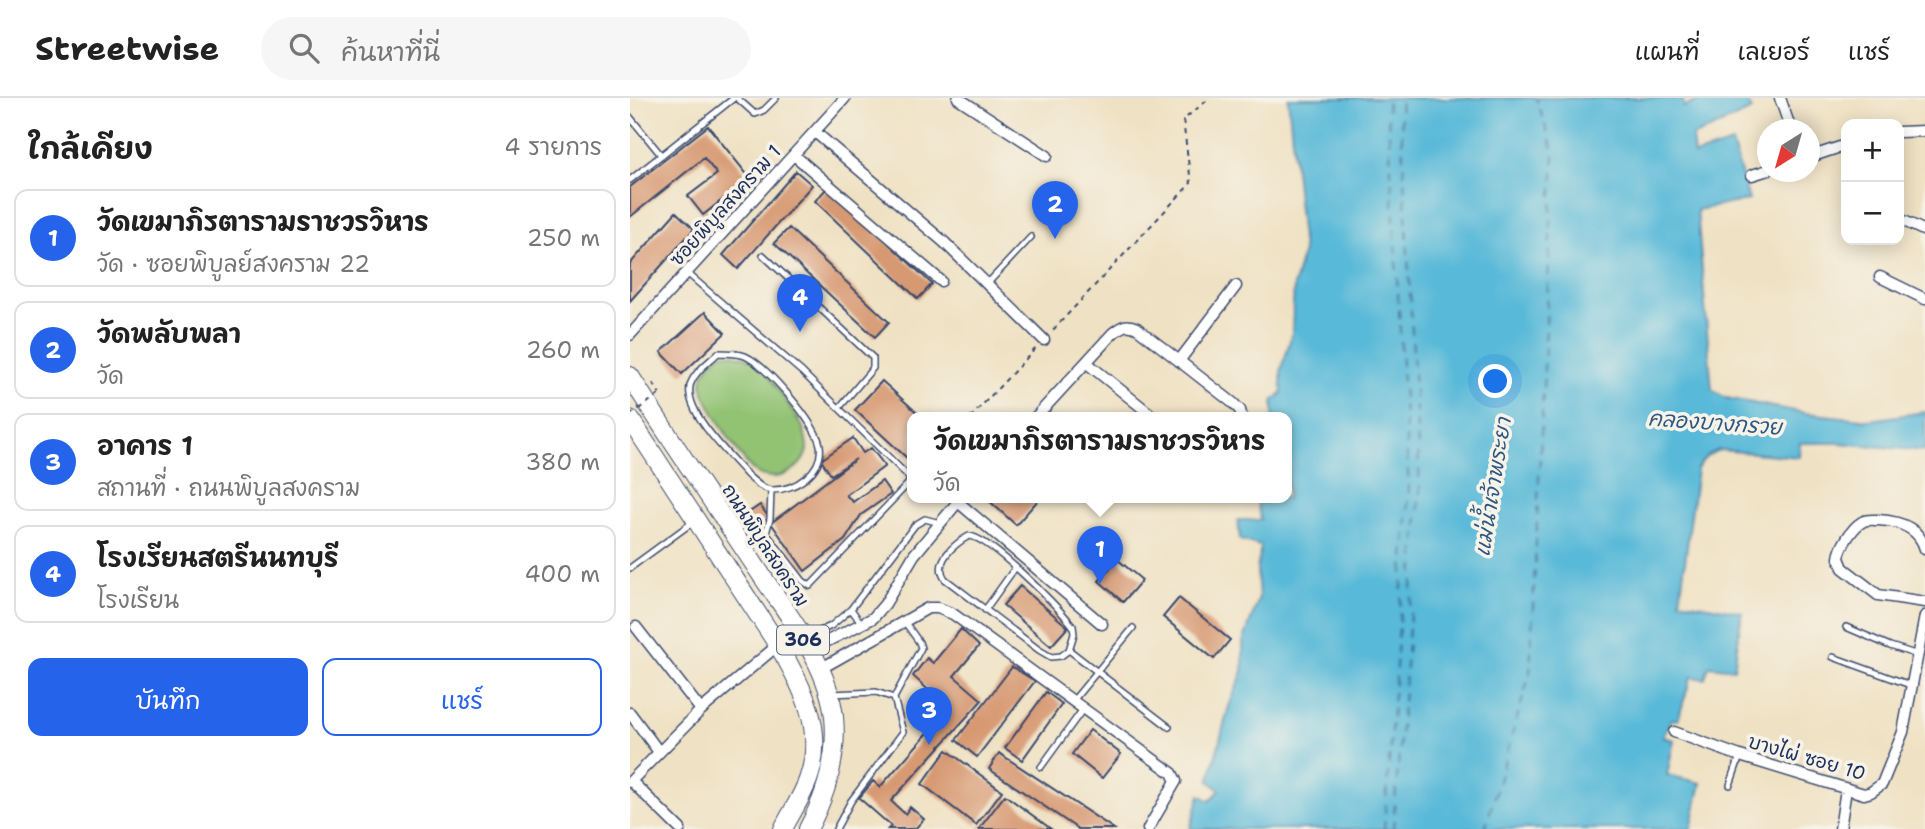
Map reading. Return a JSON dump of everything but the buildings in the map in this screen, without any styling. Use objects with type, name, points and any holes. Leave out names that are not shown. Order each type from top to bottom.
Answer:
[{"type":"main road","name":"ถนนพิบูลสงคราม","points":[[638,385],[820,669],[834,717],[832,755],[825,791],[808,829]]},
{"type":"main road","name":"306","points":[[630,417],[778,645],[806,696],[814,726],[815,743],[808,780],[783,829]]},
{"type":"street","name":"ซอยพิบูลสงคราม 1","points":[[630,335],[845,98]]},
{"type":"street","points":[[958,98],[1047,156]]},
{"type":"street","points":[[1780,98],[1787,119]]},
{"type":"street","points":[[1904,132],[1925,131]]},
{"type":"street","points":[[815,132],[944,242],[1044,340]]},
{"type":"street","points":[[1820,154],[1841,147]]},
{"type":"street","points":[[794,155],[941,281]]},
{"type":"street","points":[[1752,175],[1757,173]]},
{"type":"street","points":[[1904,221],[1925,231]]},
{"type":"street","points":[[1880,277],[1925,299]]},
{"type":"street","points":[[1179,361],[1236,286]]},
{"type":"street","points":[[1041,412],[1121,326],[1129,324],[1233,403],[1240,412]]},
{"type":"street","points":[[1087,363],[1148,412]]},
{"type":"street","points":[[806,644],[863,625],[876,615],[914,555],[957,503]]},
{"type":"street","points":[[963,503],[1102,624]]},
{"type":"street","points":[[1925,550],[1920,536],[1899,522],[1867,520],[1859,525],[1844,544],[1839,558],[1843,568],[1878,594],[1925,600]]},
{"type":"street","points":[[820,669],[928,608],[939,608],[954,614],[1175,778],[1173,787],[1148,829]]},
{"type":"street","points":[[876,615],[900,623]]},
{"type":"street","name":"บางไผ่ ซอย 10","points":[[1674,732],[1740,757],[1864,794],[1871,792],[1882,784],[1903,732],[1925,616]]},
{"type":"street","points":[[636,627],[701,710]]},
{"type":"street","points":[[680,829],[630,781],[701,710],[778,645]]},
{"type":"street","points":[[630,713],[659,752]]},
{"type":"street","points":[[1840,829],[1846,789]]},
{"type":"lane","points":[[630,180],[731,99],[755,114],[764,110],[776,98]]},
{"type":"lane","points":[[630,117],[661,155]]},
{"type":"lane","points":[[987,284],[1031,237]]},
{"type":"lane","points":[[763,256],[873,358],[873,368],[839,408]]},
{"type":"lane","points":[[687,273],[781,353],[907,476]]},
{"type":"lane","points":[[718,353],[744,355],[759,366],[782,388],[815,429],[820,453],[814,468],[796,484],[771,490],[758,485],[748,476],[695,414],[690,387],[693,379],[718,353]]},
{"type":"lane","points":[[766,533],[806,585],[810,586],[907,484]]},
{"type":"lane","points":[[744,549],[766,533],[771,519],[771,490]]},
{"type":"lane","points":[[630,568],[696,520]]},
{"type":"lane","points":[[806,644],[851,610],[915,525],[925,520],[940,523]]},
{"type":"lane","points":[[975,537],[1015,568],[1073,626],[1074,634],[1069,650],[1061,656],[1051,657],[985,610],[941,573],[940,566],[945,556],[965,538],[975,537]]},
{"type":"lane","points":[[985,610],[1015,568]]},
{"type":"lane","points":[[851,610],[863,625]]},
{"type":"lane","points":[[836,829],[851,801],[903,732],[894,698],[921,648],[919,642],[900,623]]},
{"type":"lane","points":[[1846,627],[1918,655]]},
{"type":"lane","points":[[1072,702],[1133,628]]},
{"type":"lane","points":[[1069,650],[1168,727]]},
{"type":"lane","points":[[1833,657],[1913,686]]},
{"type":"lane","points":[[829,694],[876,692],[894,698]]},
{"type":"lane","points":[[1041,767],[1083,709]]},
{"type":"lane","points":[[1730,785],[1740,757]]},
{"type":"path","points":[[976,412],[1191,183],[1183,120],[1210,98]]},
{"type":"path","points":[[630,417],[660,394],[638,385]]},
{"type":"green space","points":[[722,353],[745,357],[761,367],[803,428],[807,449],[805,457],[795,469],[780,476],[764,476],[751,467],[733,445],[709,403],[702,383],[706,370]]},
{"type":"water","points":[[1288,98],[1683,98],[1684,107],[1704,98],[1745,98],[1752,110],[1692,137],[1694,155],[1732,143],[1749,200],[1697,210],[1712,390],[1726,398],[1805,413],[1870,420],[1925,412],[1925,451],[1840,443],[1800,443],[1799,457],[1719,450],[1701,462],[1697,469],[1680,601],[1742,612],[1734,669],[1709,666],[1705,679],[1691,677],[1678,720],[1671,719],[1663,737],[1674,740],[1667,775],[1701,783],[1691,829],[1190,829],[1200,795],[1210,801],[1220,790],[1209,781],[1229,706],[1243,671],[1243,642],[1259,598],[1257,570],[1261,546],[1240,540],[1238,520],[1261,520],[1257,503],[1292,503],[1292,412],[1273,412],[1273,401],[1282,393],[1281,371],[1292,334],[1294,285],[1303,251]]},
{"type":"ferry route","points":[[1384,829],[1409,490],[1387,98]]},
{"type":"ferry route","points":[[1393,829],[1420,489],[1400,98]]},
{"type":"ferry route","points":[[1485,829],[1530,673],[1554,152],[1536,98]]},
{"type":"place","name":"วัดพลับพลา","points":[[1055,239]]},
{"type":"place","name":"โรงเรียนสตรีนนทบุรี","points":[[800,332]]},
{"type":"place","name":"วัดเขมาภิรตารามราชวรวิหาร","points":[[1100,584]]},
{"type":"place","name":"อาคาร 1","points":[[929,745]]},
{"type":"water label","name":"คลองบางกรวย","points":[[1715,423]]},
{"type":"water label","name":"แม่น้ำเจ้าพระยา","points":[[1493,487]]}]
